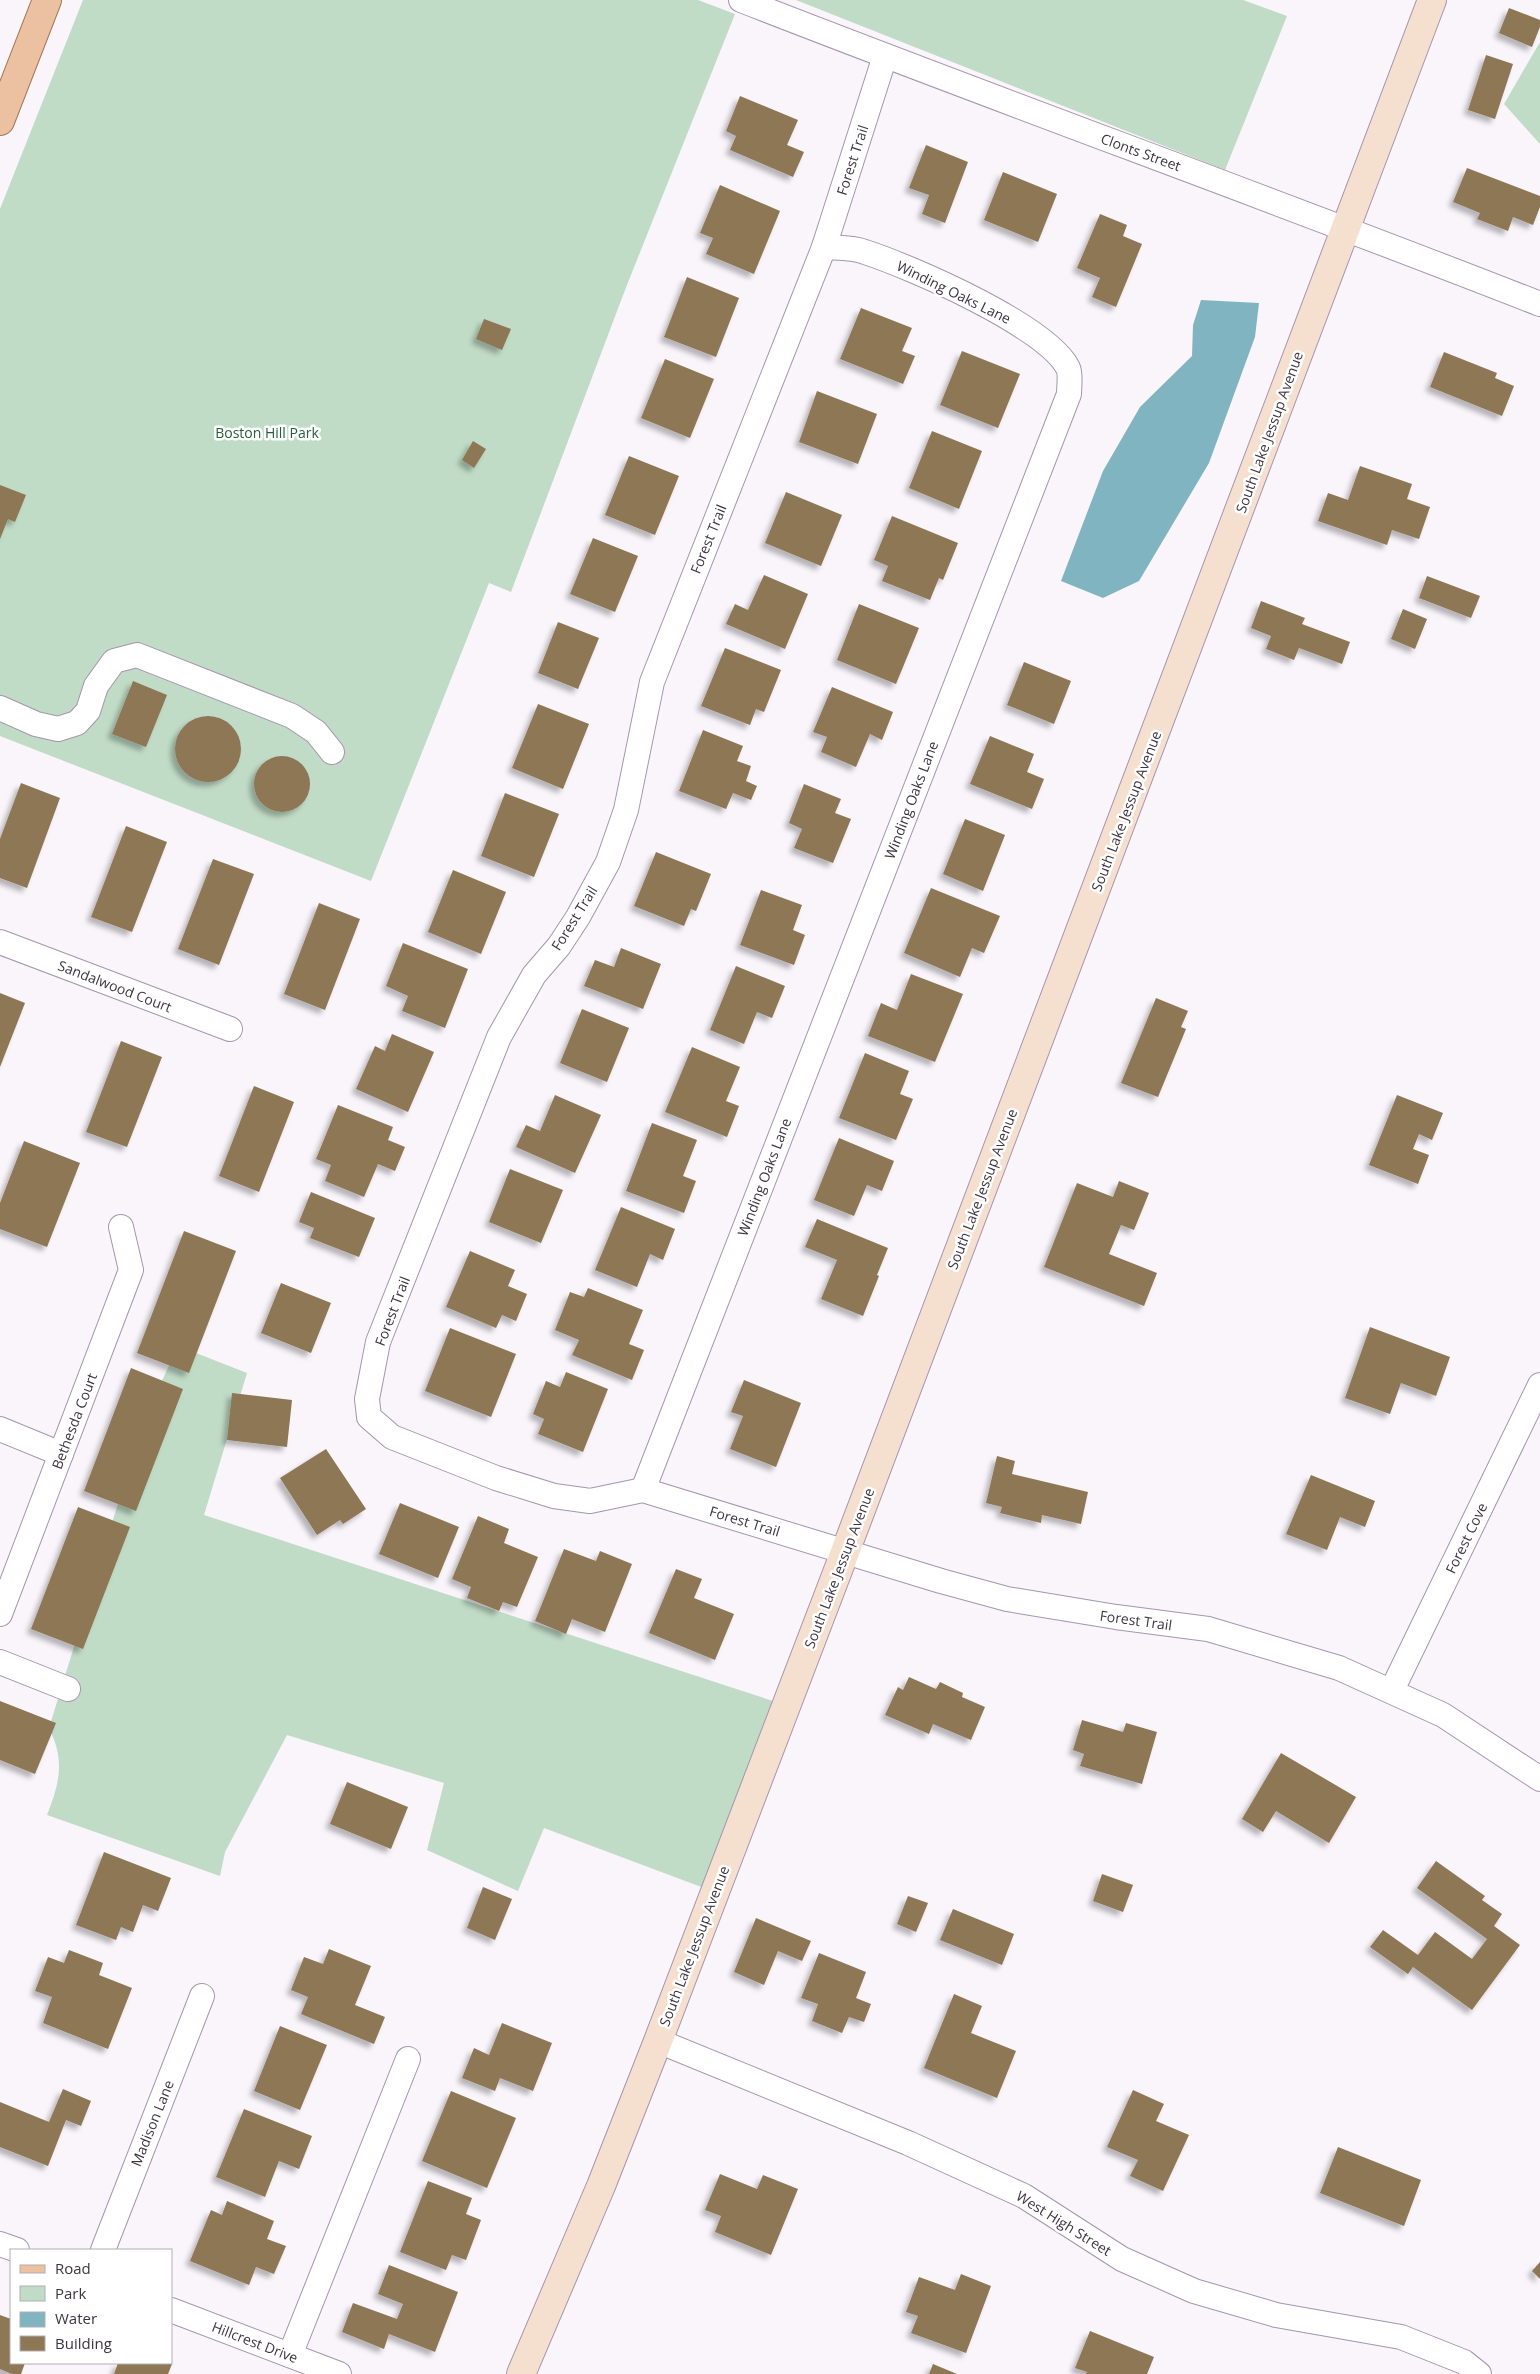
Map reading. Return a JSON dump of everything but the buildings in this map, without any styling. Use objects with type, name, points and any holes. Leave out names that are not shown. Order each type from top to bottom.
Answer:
[{"type":"main road","points":[[0,121],[47,0]]},
{"type":"street","name":"Clonts Street","points":[[741,0],[885,56],[1344,227],[1540,304]]},
{"type":"street","name":"South Lake Jessup Avenue","points":[[521,2374],[600,2186],[658,2041],[1225,548],[1344,227],[1432,0]]},
{"type":"street","name":"Forest Trail","points":[[885,56],[824,247],[652,682],[626,810],[608,862],[578,917],[559,946],[534,975],[499,1037],[378,1342],[367,1399],[369,1417],[392,1437],[496,1478],[554,1496],[590,1501],[643,1490],[845,1552],[1008,1599],[1116,1618],[1208,1629],[1339,1668],[1392,1690],[1442,1715],[1540,1779]]},
{"type":"street","name":"Winding Oaks Lane","points":[[643,1490],[1069,394],[1068,369],[1052,349],[1006,315],[916,272],[863,251],[824,247]]},
{"type":"street","points":[[0,708],[36,724],[58,729],[77,723],[88,711],[96,686],[114,661],[137,655],[292,716],[316,732],[332,752]]},
{"type":"street","name":"Sandalwood Court","points":[[0,942],[230,1029]]},
{"type":"street","name":"Bethesda Court","points":[[0,1614],[132,1270],[121,1227]]},
{"type":"street","name":"Forest Cove","points":[[1392,1690],[1540,1385]]},
{"type":"street","points":[[0,1429],[61,1454]]},
{"type":"street","points":[[0,1662],[68,1689]]},
{"type":"street","name":"Madison Lane","points":[[102,2249],[202,1996]]},
{"type":"street","name":"West High Street","points":[[658,2041],[908,2143],[1024,2196],[1122,2259],[1194,2291],[1276,2315],[1401,2337],[1464,2362],[1478,2374]]},
{"type":"street","points":[[290,2355],[408,2059]]},
{"type":"street","points":[[0,2244],[14,2249]]},
{"type":"street","name":"Hillcrest Drive","points":[[172,2310],[339,2374]]},
{"type":"green space","name":"Boston Hill Park","points":[[83,0],[698,0],[735,14],[625,290],[511,592],[489,583],[371,881],[0,736],[0,209]]},
{"type":"green space","points":[[796,0],[1243,0],[1287,16],[1225,170]]},
{"type":"green space","points":[[1540,42],[1540,144],[1504,104]]},
{"type":"green space","points":[[178,1346],[247,1373],[204,1515],[776,1702],[704,1888],[544,1828],[518,1891],[427,1850],[444,1783],[287,1735],[225,1852],[220,1876],[47,1815],[58,1781],[59,1771],[57,1750],[49,1728],[143,1422]]},
{"type":"water","points":[[1201,300],[1259,303],[1255,337],[1209,463],[1139,581],[1103,598],[1061,581],[1103,471],[1140,407],[1192,356],[1193,325]]}]
